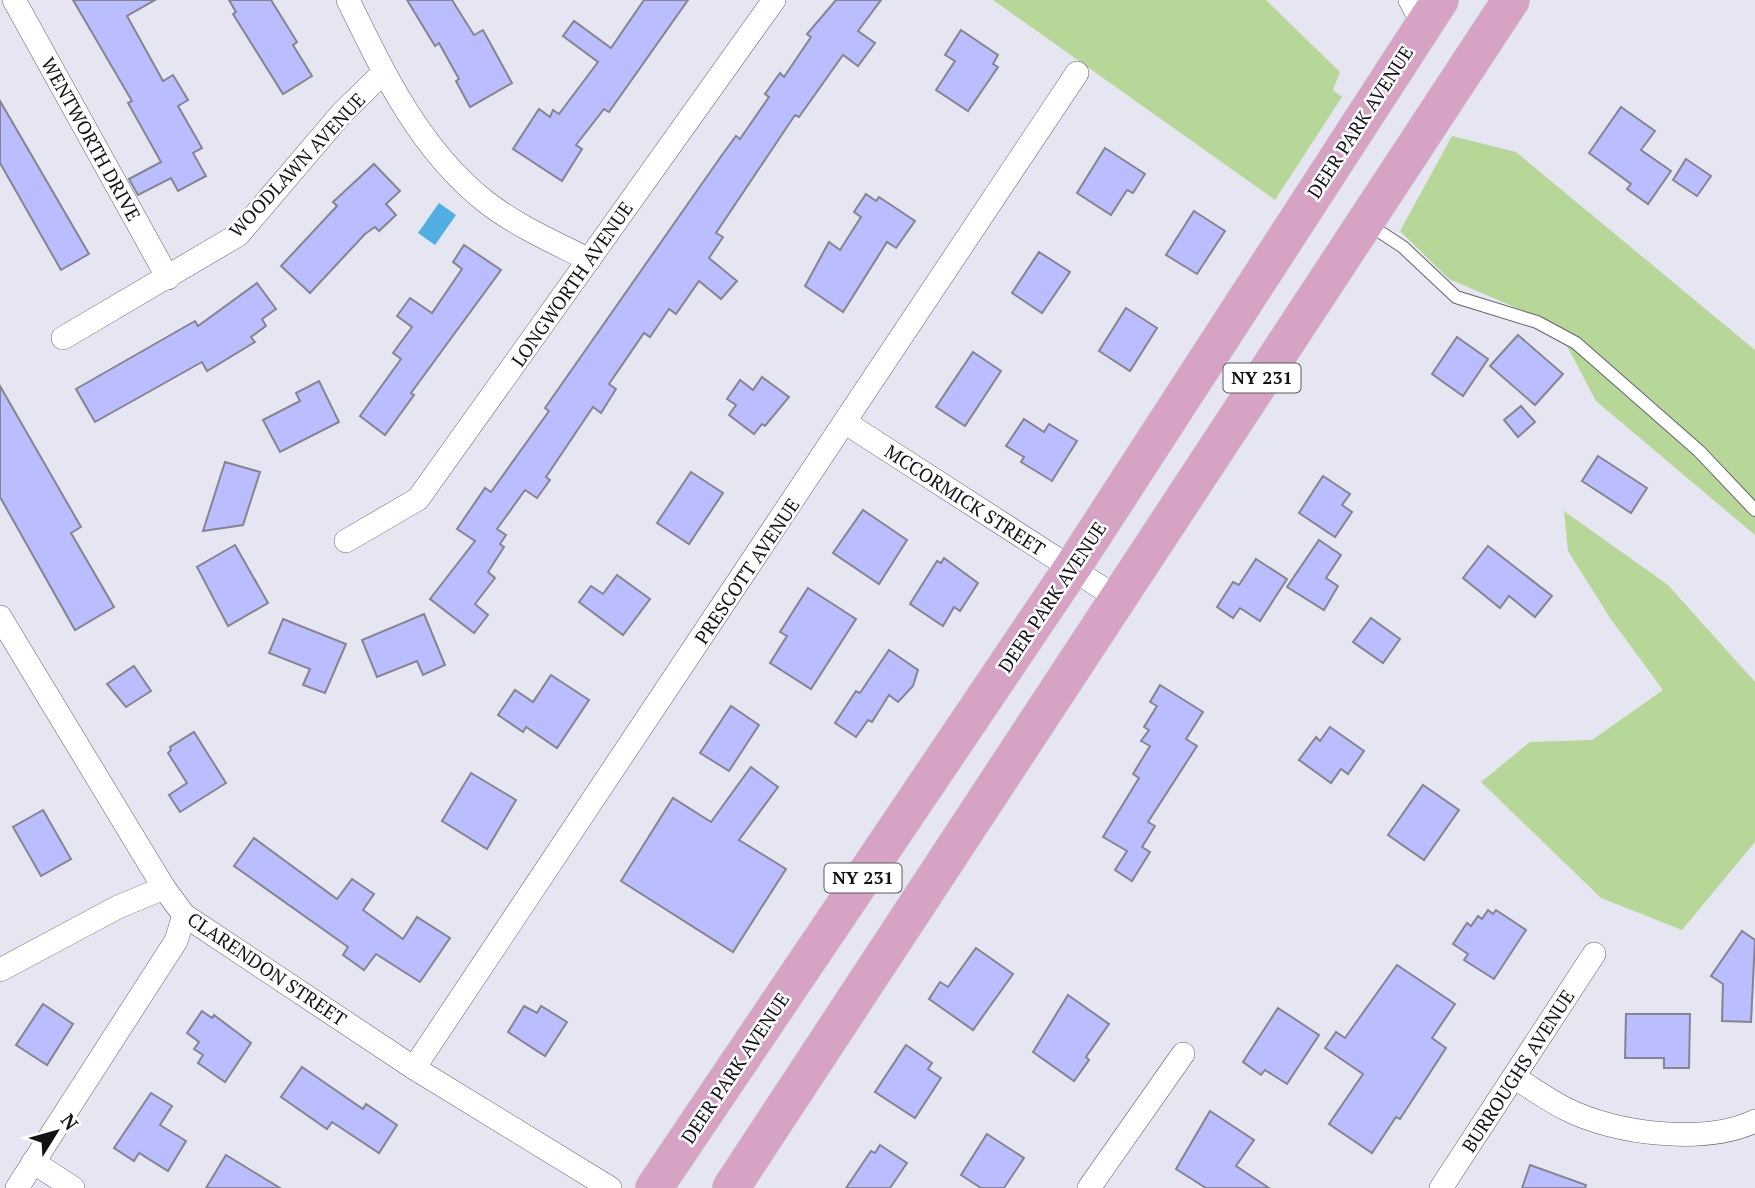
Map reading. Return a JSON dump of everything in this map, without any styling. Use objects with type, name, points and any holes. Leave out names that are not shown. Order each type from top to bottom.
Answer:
[{"type":"main road","name":"NY 231","points":[[731,1188],[1511,0]]},
{"type":"main road","name":"DEER PARK AVENUE","points":[[654,1188],[1072,568],[1424,8]]},
{"type":"street","name":"WENTWORTH DRIVE","points":[[14,0],[168,278]]},
{"type":"street","points":[[348,0],[383,73],[410,117],[441,159],[486,202],[526,227],[589,260]]},
{"type":"street","name":"LONGWORTH AVENUE","points":[[346,541],[418,499],[774,0]]},
{"type":"street","name":"WOODLAWN AVENUE","points":[[63,338],[238,235],[342,113],[383,73]]},
{"type":"street","name":"PRESCOTT AVENUE","points":[[414,1068],[846,424],[1077,73]]},
{"type":"street","name":"MCCORMICK STREET","points":[[846,424],[1119,599]]},
{"type":"street","name":"CLARENDON STREET","points":[[0,617],[164,888],[184,915],[414,1068],[610,1188]]},
{"type":"street","points":[[0,970],[118,907],[164,888]]},
{"type":"street","points":[[17,1188],[176,941],[184,915]]},
{"type":"street","name":"BURROUGHS AVENUE","points":[[1441,1188],[1594,954]]},
{"type":"street","points":[[1089,1188],[1183,1054]]},
{"type":"street","points":[[1515,1078],[1567,1110],[1622,1127],[1680,1135],[1737,1130],[1755,1121]]},
{"type":"street","points":[[33,1162],[73,1188]]},
{"type":"lane","points":[[1365,221],[1404,247],[1455,297],[1537,322],[1576,343],[1699,451],[1755,510]]},
{"type":"green space","points":[[993,0],[1266,0],[1340,72],[1333,90],[1342,97],[1275,200]]},
{"type":"green space","points":[[1452,136],[1516,152],[1755,350],[1755,535],[1596,401],[1556,325],[1449,279],[1400,231]]},
{"type":"green space","points":[[1564,511],[1668,585],[1755,682],[1755,842],[1682,930],[1601,898],[1481,782],[1530,742],[1592,740],[1663,690],[1610,618],[1568,551]]},
{"type":"water","points":[[439,203],[456,215],[435,245],[418,233]]},
{"type":"building","points":[[73,0],[155,0],[127,16],[163,81],[173,75],[188,100],[178,106],[202,148],[193,153],[206,176],[178,191],[171,178],[138,195],[129,179],[161,162],[128,103],[132,101]]},
{"type":"building","points":[[229,0],[271,0],[297,42],[293,45],[312,76],[283,94],[233,14],[236,12]]},
{"type":"building","points":[[407,0],[452,0],[474,35],[483,30],[512,83],[470,107],[456,81],[459,79],[439,43],[435,46]]},
{"type":"building","points":[[644,0],[688,0],[609,112],[604,109],[576,145],[582,149],[562,181],[513,149],[539,109],[550,117],[553,110],[559,114],[598,62],[563,36],[574,21],[611,48]]},
{"type":"building","points":[[836,0],[881,0],[858,31],[875,43],[858,66],[843,55],[799,117],[795,115],[716,233],[723,237],[709,258],[737,281],[721,299],[699,281],[676,314],[669,309],[650,337],[644,333],[609,384],[616,389],[601,413],[593,407],[546,477],[550,480],[537,498],[525,490],[497,529],[506,535],[500,544],[504,547],[488,572],[495,578],[475,604],[488,615],[474,633],[430,599],[475,541],[457,529],[485,488],[491,492],[549,411],[545,408],[722,155],[736,136],[740,139],[769,97],[765,94],[780,73],[784,77],[811,37],[807,34]]},
{"type":"building","points":[[961,30],[998,55],[993,64],[998,67],[968,111],[936,90],[955,61],[945,55]]},
{"type":"building","points":[[0,101],[89,254],[61,270],[0,163]]},
{"type":"building","points":[[1621,107],[1655,131],[1641,150],[1671,171],[1648,204],[1627,189],[1631,184],[1589,153]]},
{"type":"building","points":[[1105,148],[1145,174],[1133,193],[1127,190],[1111,215],[1077,193]]},
{"type":"building","points":[[1686,159],[1711,176],[1697,196],[1673,180]]},
{"type":"building","points":[[374,164],[400,191],[386,204],[396,215],[379,231],[375,227],[365,234],[310,293],[281,266],[337,206],[333,202]]},
{"type":"building","points":[[866,194],[876,201],[879,197],[915,221],[896,248],[887,242],[843,312],[805,286],[829,242],[840,250],[861,217],[854,212]]},
{"type":"building","points":[[1194,211],[1225,231],[1197,274],[1166,255]]},
{"type":"building","points":[[464,245],[501,270],[411,393],[414,395],[385,435],[360,416],[401,359],[393,353],[412,327],[397,316],[410,298],[432,313],[462,269],[453,262]]},
{"type":"building","points":[[1039,252],[1070,272],[1042,313],[1012,293]]},
{"type":"building","points":[[257,283],[276,309],[262,319],[266,326],[251,337],[255,342],[207,371],[202,362],[95,422],[76,389],[195,321],[198,326]]},
{"type":"building","points":[[1126,308],[1157,328],[1130,371],[1099,351]]},
{"type":"building","points":[[1518,335],[1563,374],[1535,405],[1490,366]]},
{"type":"building","points":[[1457,337],[1488,359],[1463,396],[1432,374]]},
{"type":"building","points":[[973,352],[1001,371],[965,426],[936,407]]},
{"type":"building","points":[[762,377],[789,397],[765,426],[762,424],[754,434],[729,415],[736,405],[727,399],[740,380],[753,390]]},
{"type":"building","points":[[319,381],[339,422],[280,452],[263,420],[300,401],[296,393]]},
{"type":"building","points":[[0,386],[81,527],[71,533],[114,607],[75,630],[0,497]]},
{"type":"building","points":[[1521,406],[1535,422],[1518,437],[1504,420]]},
{"type":"building","points":[[1024,419],[1044,432],[1049,424],[1077,441],[1052,481],[1021,462],[1024,457],[1006,446]]},
{"type":"building","points":[[1598,456],[1647,488],[1631,513],[1582,481]]},
{"type":"building","points":[[225,462],[260,472],[243,525],[203,531]]},
{"type":"building","points":[[691,472],[723,493],[689,544],[657,523]]},
{"type":"building","points":[[1323,476],[1350,494],[1342,505],[1352,512],[1335,537],[1299,513]]},
{"type":"building","points":[[863,510],[907,540],[879,584],[833,553]]},
{"type":"building","points":[[1319,540],[1341,555],[1326,578],[1338,586],[1324,610],[1287,587]]},
{"type":"building","points":[[235,545],[268,603],[228,626],[197,567]]},
{"type":"building","points":[[1488,546],[1552,596],[1535,617],[1509,596],[1500,608],[1463,578]]},
{"type":"building","points":[[944,558],[978,583],[960,611],[954,607],[943,626],[910,604],[937,561],[941,563]]},
{"type":"building","points":[[1256,559],[1287,579],[1260,621],[1240,608],[1233,618],[1217,607],[1233,582],[1239,585]]},
{"type":"building","points":[[617,575],[650,599],[623,635],[579,602],[591,586],[603,594]]},
{"type":"building","points":[[808,588],[856,619],[811,689],[770,663],[787,636],[780,632]]},
{"type":"building","points":[[424,614],[445,665],[423,675],[417,661],[377,677],[362,640]]},
{"type":"building","points":[[1371,618],[1400,639],[1383,663],[1353,642]]},
{"type":"building","points":[[283,619],[346,644],[325,693],[303,685],[310,669],[269,653]]},
{"type":"building","points":[[889,650],[918,670],[913,686],[898,702],[889,695],[872,722],[868,720],[856,737],[835,723],[856,691],[860,693]]},
{"type":"building","points":[[134,666],[151,691],[126,707],[107,684]]},
{"type":"building","points":[[551,675],[589,700],[557,748],[526,727],[523,732],[498,715],[515,690],[533,702]]},
{"type":"building","points":[[1160,685],[1203,712],[1186,739],[1197,746],[1148,822],[1155,826],[1142,847],[1150,852],[1132,881],[1115,870],[1127,851],[1103,837],[1139,778],[1133,774],[1150,746],[1141,741],[1149,730],[1144,727],[1157,706],[1150,702]]},
{"type":"building","points":[[731,706],[759,725],[729,771],[700,753]]},
{"type":"building","points":[[1330,727],[1364,751],[1348,774],[1341,769],[1331,783],[1299,760],[1316,737],[1320,741]]},
{"type":"building","points":[[194,732],[226,783],[180,812],[169,795],[187,783],[168,753],[170,747]]},
{"type":"building","points":[[751,767],[778,787],[739,840],[786,869],[733,952],[621,881],[673,798],[711,822]]},
{"type":"building","points":[[471,773],[516,800],[487,849],[442,821]]},
{"type":"building","points":[[1423,785],[1459,810],[1424,860],[1388,835]]},
{"type":"building","points":[[43,810],[71,859],[41,876],[13,827]]},
{"type":"building","points":[[254,838],[337,899],[352,879],[374,894],[363,910],[403,939],[417,917],[450,938],[420,982],[376,954],[364,970],[343,955],[348,947],[234,866]]},
{"type":"building","points":[[1488,910],[1493,914],[1496,910],[1526,930],[1494,979],[1464,960],[1468,954],[1453,944],[1467,923],[1471,926],[1478,916],[1482,919]]},
{"type":"building","points":[[1742,931],[1755,940],[1751,1022],[1722,1021],[1723,984],[1711,976]]},
{"type":"building","points":[[976,948],[1013,974],[973,1030],[929,999],[940,982],[948,987]]},
{"type":"building","points":[[1397,965],[1455,1004],[1432,1038],[1446,1048],[1400,1119],[1396,1117],[1372,1153],[1329,1124],[1363,1074],[1325,1048],[1336,1032],[1345,1038]]},
{"type":"building","points":[[1068,995],[1109,1024],[1086,1057],[1089,1060],[1074,1081],[1033,1052]]},
{"type":"building","points":[[43,1004],[73,1024],[47,1065],[16,1045]]},
{"type":"building","points":[[524,1006],[537,1013],[541,1006],[567,1022],[545,1056],[508,1032]]},
{"type":"building","points":[[1278,1008],[1319,1035],[1287,1084],[1265,1070],[1261,1075],[1243,1062]]},
{"type":"building","points":[[202,1011],[212,1018],[214,1015],[251,1043],[225,1082],[198,1063],[203,1055],[194,1049],[199,1042],[187,1033]]},
{"type":"building","points":[[1626,1014],[1690,1014],[1689,1068],[1664,1068],[1664,1058],[1625,1058]]},
{"type":"building","points":[[906,1045],[932,1063],[928,1069],[941,1078],[915,1118],[875,1092]]},
{"type":"building","points":[[302,1067],[363,1109],[366,1104],[397,1125],[379,1153],[332,1122],[327,1129],[281,1097]]},
{"type":"building","points":[[151,1093],[172,1106],[160,1125],[186,1141],[168,1171],[139,1153],[134,1161],[114,1148]]},
{"type":"building","points":[[1210,1111],[1254,1140],[1236,1166],[1269,1188],[1206,1188],[1176,1169]]},
{"type":"building","points":[[987,1134],[1024,1158],[1004,1188],[981,1188],[961,1175]]},
{"type":"building","points":[[880,1145],[907,1163],[890,1188],[846,1188],[871,1151],[875,1153]]},
{"type":"building","points":[[226,1155],[280,1188],[206,1188]]},
{"type":"building","points":[[1530,1165],[1586,1185],[1585,1188],[1522,1188]]}]
